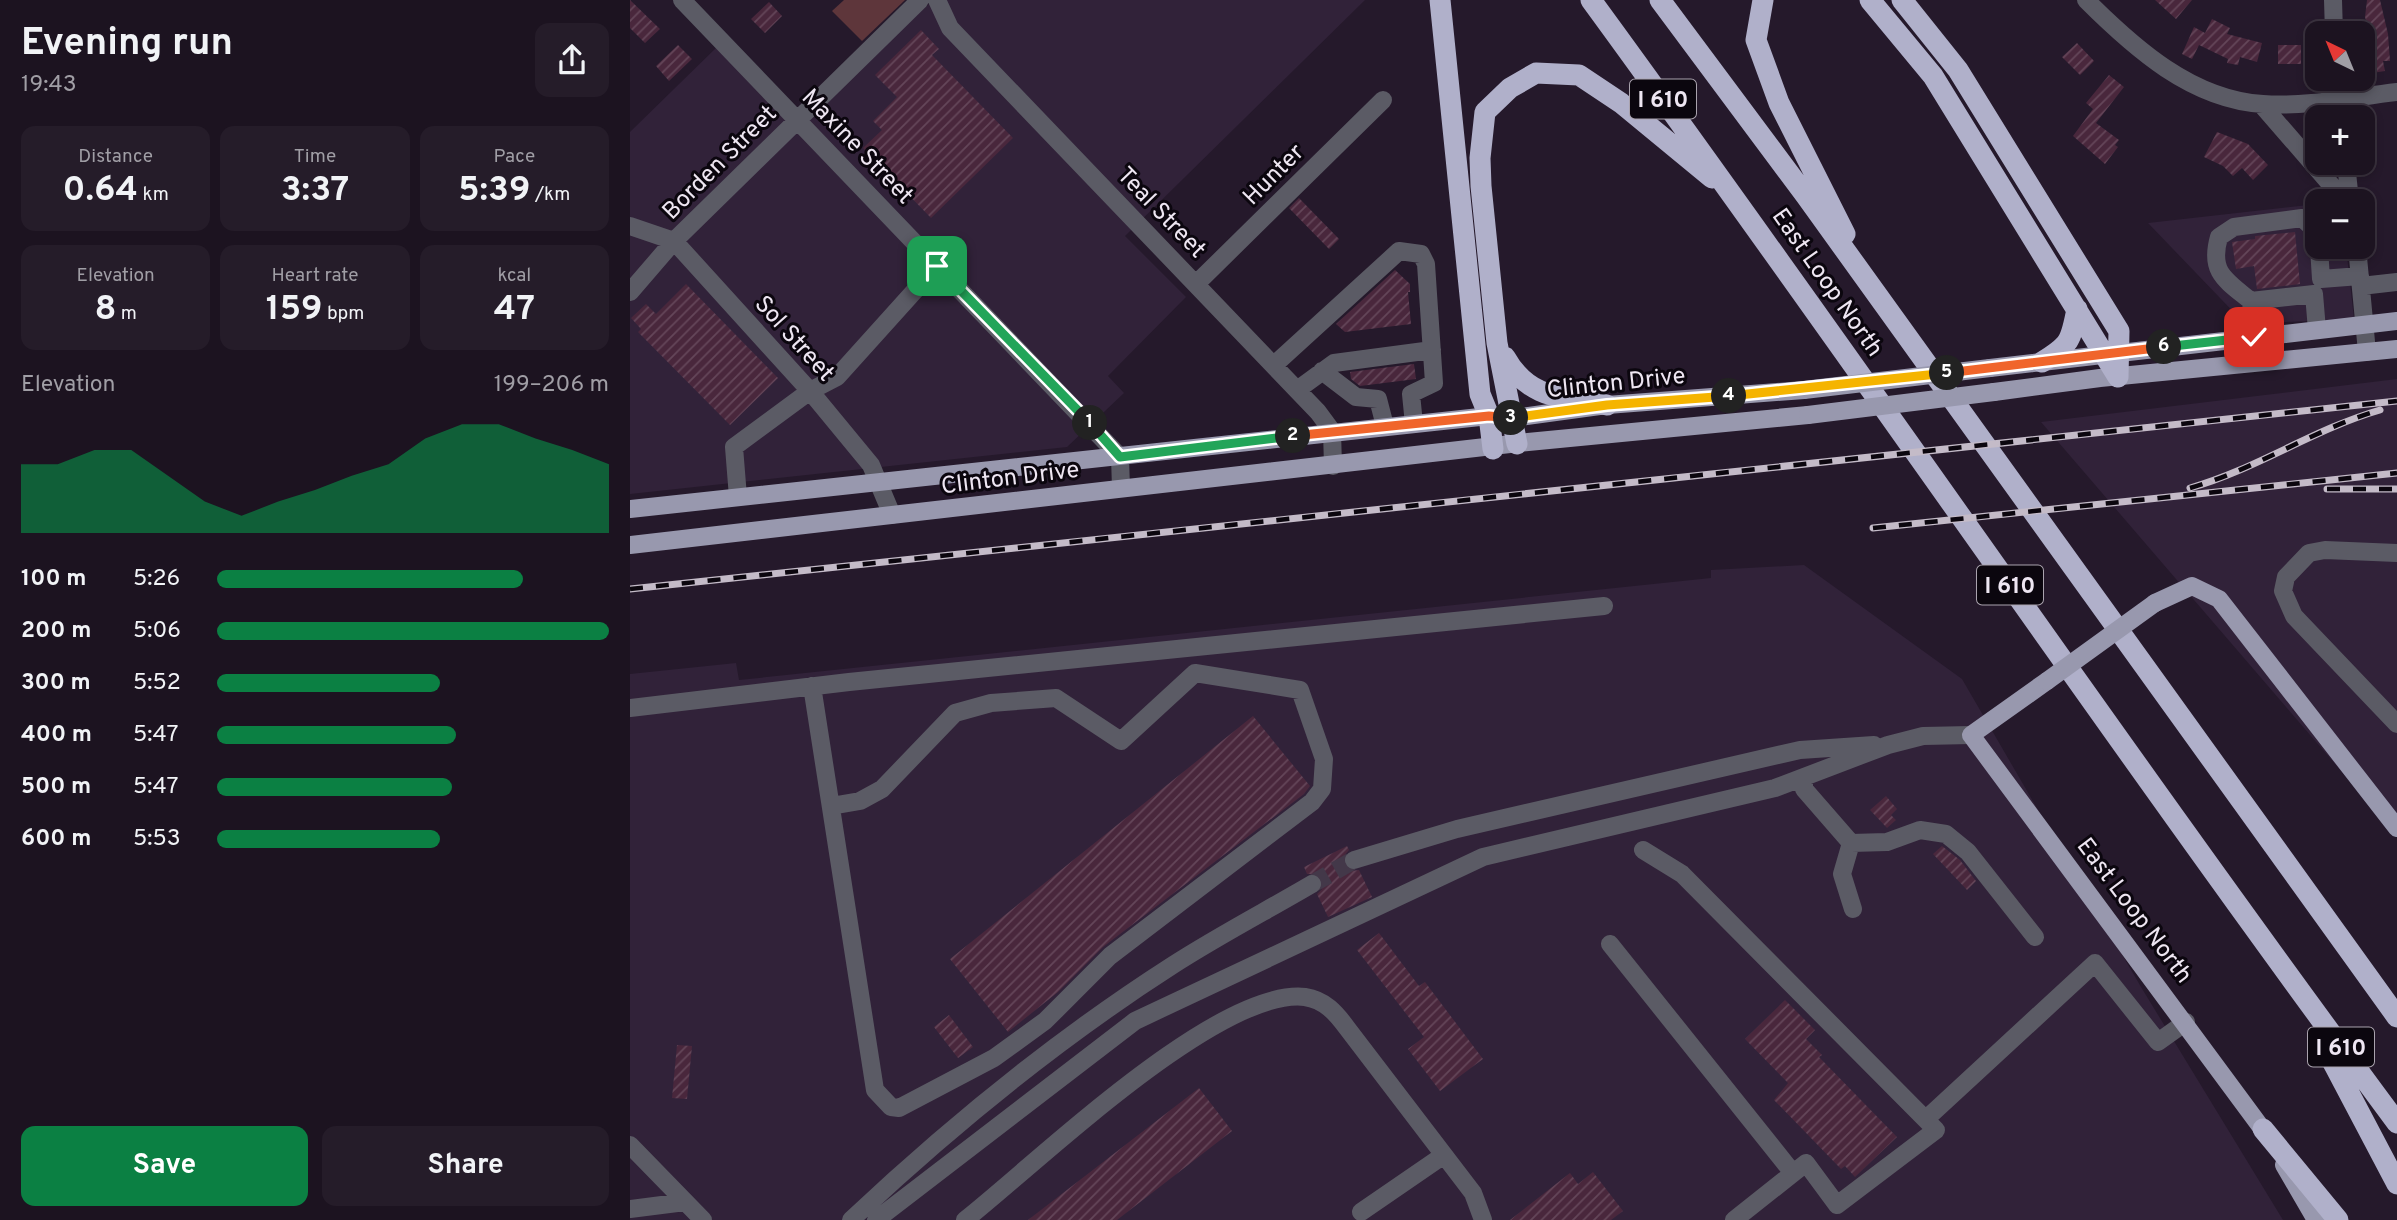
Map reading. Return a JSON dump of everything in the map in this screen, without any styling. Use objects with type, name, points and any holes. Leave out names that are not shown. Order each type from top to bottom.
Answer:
[{"type":"highway","points":[[1440,0],[1480,394],[1489,416],[1493,449]]},
{"type":"highway","name":"East Loop North","points":[[1591,0],[1735,197],[2285,972],[2397,1123]]},
{"type":"highway","name":"East Loop North","points":[[1660,0],[2397,1017]]},
{"type":"highway","points":[[1763,0],[1756,40],[1779,103],[1879,301]]},
{"type":"highway","points":[[1870,0],[1933,76],[2077,309],[2114,353]]},
{"type":"highway","points":[[1902,0],[1958,70],[2119,331],[2114,353],[2118,377]]},
{"type":"highway","points":[[1517,444],[1497,343],[1480,158],[1485,112],[1510,88],[1536,73],[1579,75],[1621,103],[1735,197]]},
{"type":"highway","points":[[2042,362],[2065,348],[2072,338],[2077,309]]},
{"type":"highway","points":[[1497,343],[1515,375],[1537,393],[1607,405]]},
{"type":"highway","points":[[2285,972],[2397,1184]]},
{"type":"highway","points":[[2263,1129],[2337,1220]]},
{"type":"main road","name":"Clinton Drive","points":[[630,509],[1120,457],[1332,431],[1489,416],[1513,418],[1607,405],[1804,390],[2397,321]]},
{"type":"main road","name":"Clinton Drive","points":[[630,545],[1121,488],[1493,449],[1517,444],[1808,415],[2118,377],[2397,349]]},
{"type":"main road","points":[[1970,735],[2155,603],[2192,586],[2219,599],[2397,828]]},
{"type":"main road","name":"East Loop North","points":[[1970,735],[2263,1129],[2316,1220]]},
{"type":"street","name":"Maxine Street","points":[[682,0],[1120,457]]},
{"type":"street","name":"Borden Street","points":[[630,292],[674,241],[920,0]]},
{"type":"street","name":"Teal Street","points":[[937,0],[950,28],[1197,283],[1332,431]]},
{"type":"street","points":[[2086,0],[2138,50],[2175,75],[2230,97],[2261,104],[2397,92]]},
{"type":"street","points":[[2333,0],[2334,21]]},
{"type":"street","points":[[2338,91],[2340,105]]},
{"type":"street","name":"Hunter","points":[[1197,283],[1383,100]]},
{"type":"street","points":[[2261,104],[2337,189]]},
{"type":"street","points":[[2254,337],[2251,301],[2216,269],[2214,256],[2219,237],[2234,227],[2302,218],[2305,221]]},
{"type":"street","name":"Sol Street","points":[[630,226],[674,241],[810,391],[872,465],[892,515]]},
{"type":"street","points":[[1274,365],[1399,251],[1421,254],[1426,264],[1434,383],[1410,396],[1378,399],[1356,397],[1322,371]]},
{"type":"street","points":[[2317,330],[2318,259]]},
{"type":"street","points":[[2358,259],[2367,352]]},
{"type":"street","points":[[738,497],[734,447],[810,391],[837,377],[937,266]]},
{"type":"street","points":[[2251,301],[2317,286],[2361,281],[2397,282]]},
{"type":"street","points":[[1297,390],[1334,363],[1432,350]]},
{"type":"street","points":[[1410,396],[1414,424]]},
{"type":"street","points":[[1378,399],[1385,426]]},
{"type":"street","points":[[1332,431],[1333,466]]},
{"type":"street","points":[[1120,457],[1121,488]]},
{"type":"street","points":[[2397,553],[2325,550],[2309,553],[2286,577],[2283,591],[2294,616],[2397,723]]},
{"type":"street","points":[[630,708],[812,686],[1604,606]]},
{"type":"street","points":[[812,686],[875,1090],[891,1107],[899,1108],[994,1058],[1045,1021],[1110,956],[1295,818],[1322,789],[1324,759],[1300,690],[1195,673],[1121,741],[1056,698],[991,703],[955,713],[882,789],[860,801],[831,806]]},
{"type":"street","points":[[876,1220],[1135,1021],[1483,856],[1775,788],[1888,744],[1923,736],[1970,735]]},
{"type":"street","points":[[1354,860],[1457,829],[1800,750],[1888,744]]},
{"type":"street","points":[[1804,777],[1804,789],[1851,843]]},
{"type":"street","points":[[1851,843],[1887,842],[1920,830],[1945,834],[1968,852],[2035,937]]},
{"type":"street","points":[[1851,843],[1842,874],[1853,909]]},
{"type":"street","points":[[1643,850],[1682,874],[1936,1130],[1838,1205],[1806,1163],[1734,1220]]},
{"type":"street","points":[[851,1220],[935,1141],[1110,1009],[1174,965],[1312,884]]},
{"type":"street","points":[[1610,944],[1793,1173]]},
{"type":"street","points":[[1926,1119],[2095,963],[2158,1042],[2186,1022]]},
{"type":"street","points":[[965,1220],[1153,1065],[1192,1038],[1231,1015],[1290,998],[1305,997],[1331,1008],[1473,1193],[1483,1220]]},
{"type":"street","points":[[630,1145],[703,1220]]},
{"type":"street","points":[[1361,1212],[1444,1155]]},
{"type":"street","points":[[630,1209],[685,1202]]},
{"type":"shaded area","points":[[844,0],[905,0],[862,41],[832,11]]},
{"type":"shaded area","points":[[933,0],[1365,0],[1125,236],[1186,297],[1108,376],[1124,393],[1067,447],[630,494],[630,132],[718,46],[798,129]]},
{"type":"shaded area","points":[[2305,205],[2305,259],[2347,259],[2354,319],[2245,324],[2148,223]]},
{"type":"shaded area","points":[[2397,379],[2397,836],[2041,422]]},
{"type":"shaded area","points":[[1804,565],[1962,679],[2141,987],[2283,1220],[630,1220],[630,674],[736,663],[739,680],[1711,578],[1711,570]]},
{"type":"building","points":[[630,0],[660,29],[645,43],[630,28]]},
{"type":"building","points":[[2155,0],[2192,0],[2176,19]]},
{"type":"building","points":[[2367,0],[2380,0],[2388,34],[2390,61],[2383,61],[2385,71],[2375,73],[2375,21],[2366,21]]},
{"type":"building","points":[[769,2],[782,16],[765,33],[751,19]]},
{"type":"building","points":[[2212,19],[2230,28],[2227,34],[2262,43],[2257,62],[2240,57],[2238,65],[2227,63],[2228,59],[2199,45],[2192,59],[2182,54],[2194,27],[2205,33]]},
{"type":"building","points":[[921,30],[939,49],[932,55],[1013,138],[931,218],[863,148],[882,130],[873,121],[897,97],[875,75]]},
{"type":"building","points":[[2077,43],[2094,61],[2080,75],[2062,57]]},
{"type":"building","points":[[678,45],[692,59],[669,81],[656,66]]},
{"type":"building","points":[[2278,45],[2301,45],[2301,64],[2278,64]]},
{"type":"building","points":[[2109,75],[2124,87],[2096,123],[2119,140],[2115,145],[2118,147],[2105,164],[2073,136],[2093,109],[2086,103]]},
{"type":"building","points":[[2217,132],[2248,144],[2268,165],[2253,180],[2242,168],[2233,176],[2223,166],[2204,157]]},
{"type":"building","points":[[1299,198],[1339,239],[1329,249],[1289,208]]},
{"type":"building","points":[[2295,232],[2300,284],[2257,289],[2254,266],[2236,269],[2232,242],[2255,239],[2255,236]]},
{"type":"building","points":[[1395,270],[1410,284],[1408,292],[1411,324],[1345,332],[1336,324]]},
{"type":"building","points":[[686,284],[778,378],[730,425],[638,332],[641,329],[631,318],[646,304],[656,314]]},
{"type":"building","points":[[1414,364],[1416,379],[1360,386],[1351,379],[1350,372]]},
{"type":"building","points":[[1253,716],[1310,786],[1304,794],[1103,947],[1058,992],[1008,1032],[950,959]]},
{"type":"building","points":[[1886,796],[1897,809],[1891,815],[1896,820],[1887,828],[1870,810]]},
{"type":"building","points":[[1347,846],[1349,850],[1343,857],[1343,864],[1351,871],[1359,870],[1372,897],[1328,917],[1317,894],[1322,889],[1322,879],[1317,874],[1307,874],[1304,867]]},
{"type":"building","points":[[1942,846],[1960,860],[1976,881],[1967,890],[1933,854]]},
{"type":"building","points":[[1379,933],[1419,986],[1425,982],[1483,1059],[1440,1091],[1408,1049],[1424,1037],[1357,950]]},
{"type":"building","points":[[1785,1000],[1815,1030],[1806,1039],[1822,1055],[1819,1057],[1897,1137],[1855,1177],[1845,1166],[1841,1169],[1774,1100],[1788,1083],[1745,1039]]},
{"type":"building","points":[[949,1015],[973,1047],[958,1058],[934,1027]]},
{"type":"building","points":[[677,1045],[692,1046],[687,1099],[672,1098]]},
{"type":"building","points":[[1199,1088],[1232,1131],[1117,1220],[1028,1220]]},
{"type":"building","points":[[1593,1172],[1623,1211],[1611,1220],[1510,1220],[1570,1173],[1578,1184]]},
{"type":"tunnel","points":[[1312,884],[1354,860]]},
{"type":"railway","points":[[630,589],[2397,401]]},
{"type":"railway","points":[[2190,488],[2380,410]]},
{"type":"railway","points":[[1873,528],[2397,473]]},
{"type":"railway","points":[[2327,489],[2397,489]]},
{"type":"route","points":[[937,266],[1120,457],[1332,431],[1489,416],[1513,418],[1607,405],[1804,390],[2254,337]]}]
